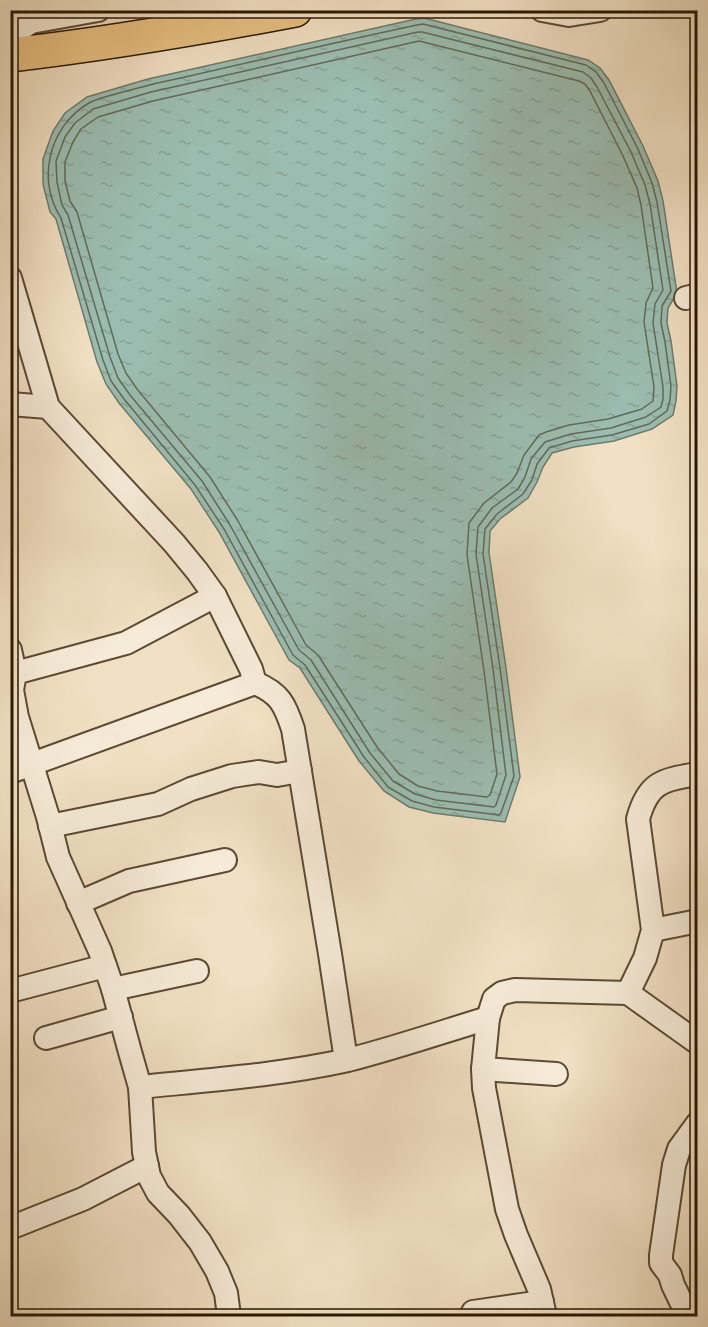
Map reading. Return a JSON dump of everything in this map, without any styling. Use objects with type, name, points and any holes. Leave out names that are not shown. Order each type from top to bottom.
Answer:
[{"type":"main road","points":[[10,55],[53,51],[295,10]]},
{"type":"street","points":[[10,47],[19,30],[31,22],[98,10]]},
{"type":"street","points":[[542,10],[568,15],[600,10]]},
{"type":"street","points":[[10,278],[48,407],[174,543],[214,596],[251,669],[255,682],[282,700],[293,729],[346,1060]]},
{"type":"street","points":[[10,404],[48,407]]},
{"type":"street","points":[[15,673],[126,643],[214,596]]},
{"type":"street","points":[[10,650],[15,673],[12,690],[17,717],[51,826],[58,857],[100,951],[140,1087],[144,1152],[149,1176],[158,1193],[200,1242],[218,1271],[226,1293],[229,1317]]},
{"type":"street","points":[[10,772],[255,682]]},
{"type":"street","points":[[51,826],[158,804],[191,789],[232,776],[259,772],[277,775],[300,771]]},
{"type":"street","points":[[628,993],[645,958],[653,930],[638,819],[643,803],[651,790],[664,782],[698,774]]},
{"type":"street","points":[[78,903],[129,881],[225,860]]},
{"type":"street","points":[[653,930],[698,921]]},
{"type":"street","points":[[10,991],[105,966]]},
{"type":"street","points":[[113,989],[197,971]]},
{"type":"street","points":[[473,1312],[543,1309],[539,1289],[507,1209],[484,1088],[483,1069],[488,1018],[494,999],[502,993],[515,990],[628,993],[698,1043]]},
{"type":"street","points":[[46,1038],[120,1017]]},
{"type":"street","points":[[140,1087],[252,1076],[346,1060],[488,1018]]},
{"type":"street","points":[[483,1069],[556,1074]]},
{"type":"street","points":[[688,1317],[670,1275],[662,1263],[661,1255],[674,1165],[679,1149],[698,1123]]},
{"type":"street","points":[[10,1228],[83,1199],[147,1166]]},
{"type":"water","points":[[424,18],[588,60],[600,68],[609,80],[643,146],[658,181],[677,293],[668,308],[667,323],[677,386],[673,415],[652,429],[614,441],[552,453],[528,498],[500,519],[490,531],[489,553],[520,777],[505,822],[433,813],[409,807],[384,791],[359,761],[300,668],[289,660],[219,532],[191,489],[119,403],[106,384],[97,362],[56,219],[50,212],[43,184],[43,159],[53,131],[65,113],[87,97],[148,79]]},
{"type":"railway","points":[[10,15],[16,10]]}]
